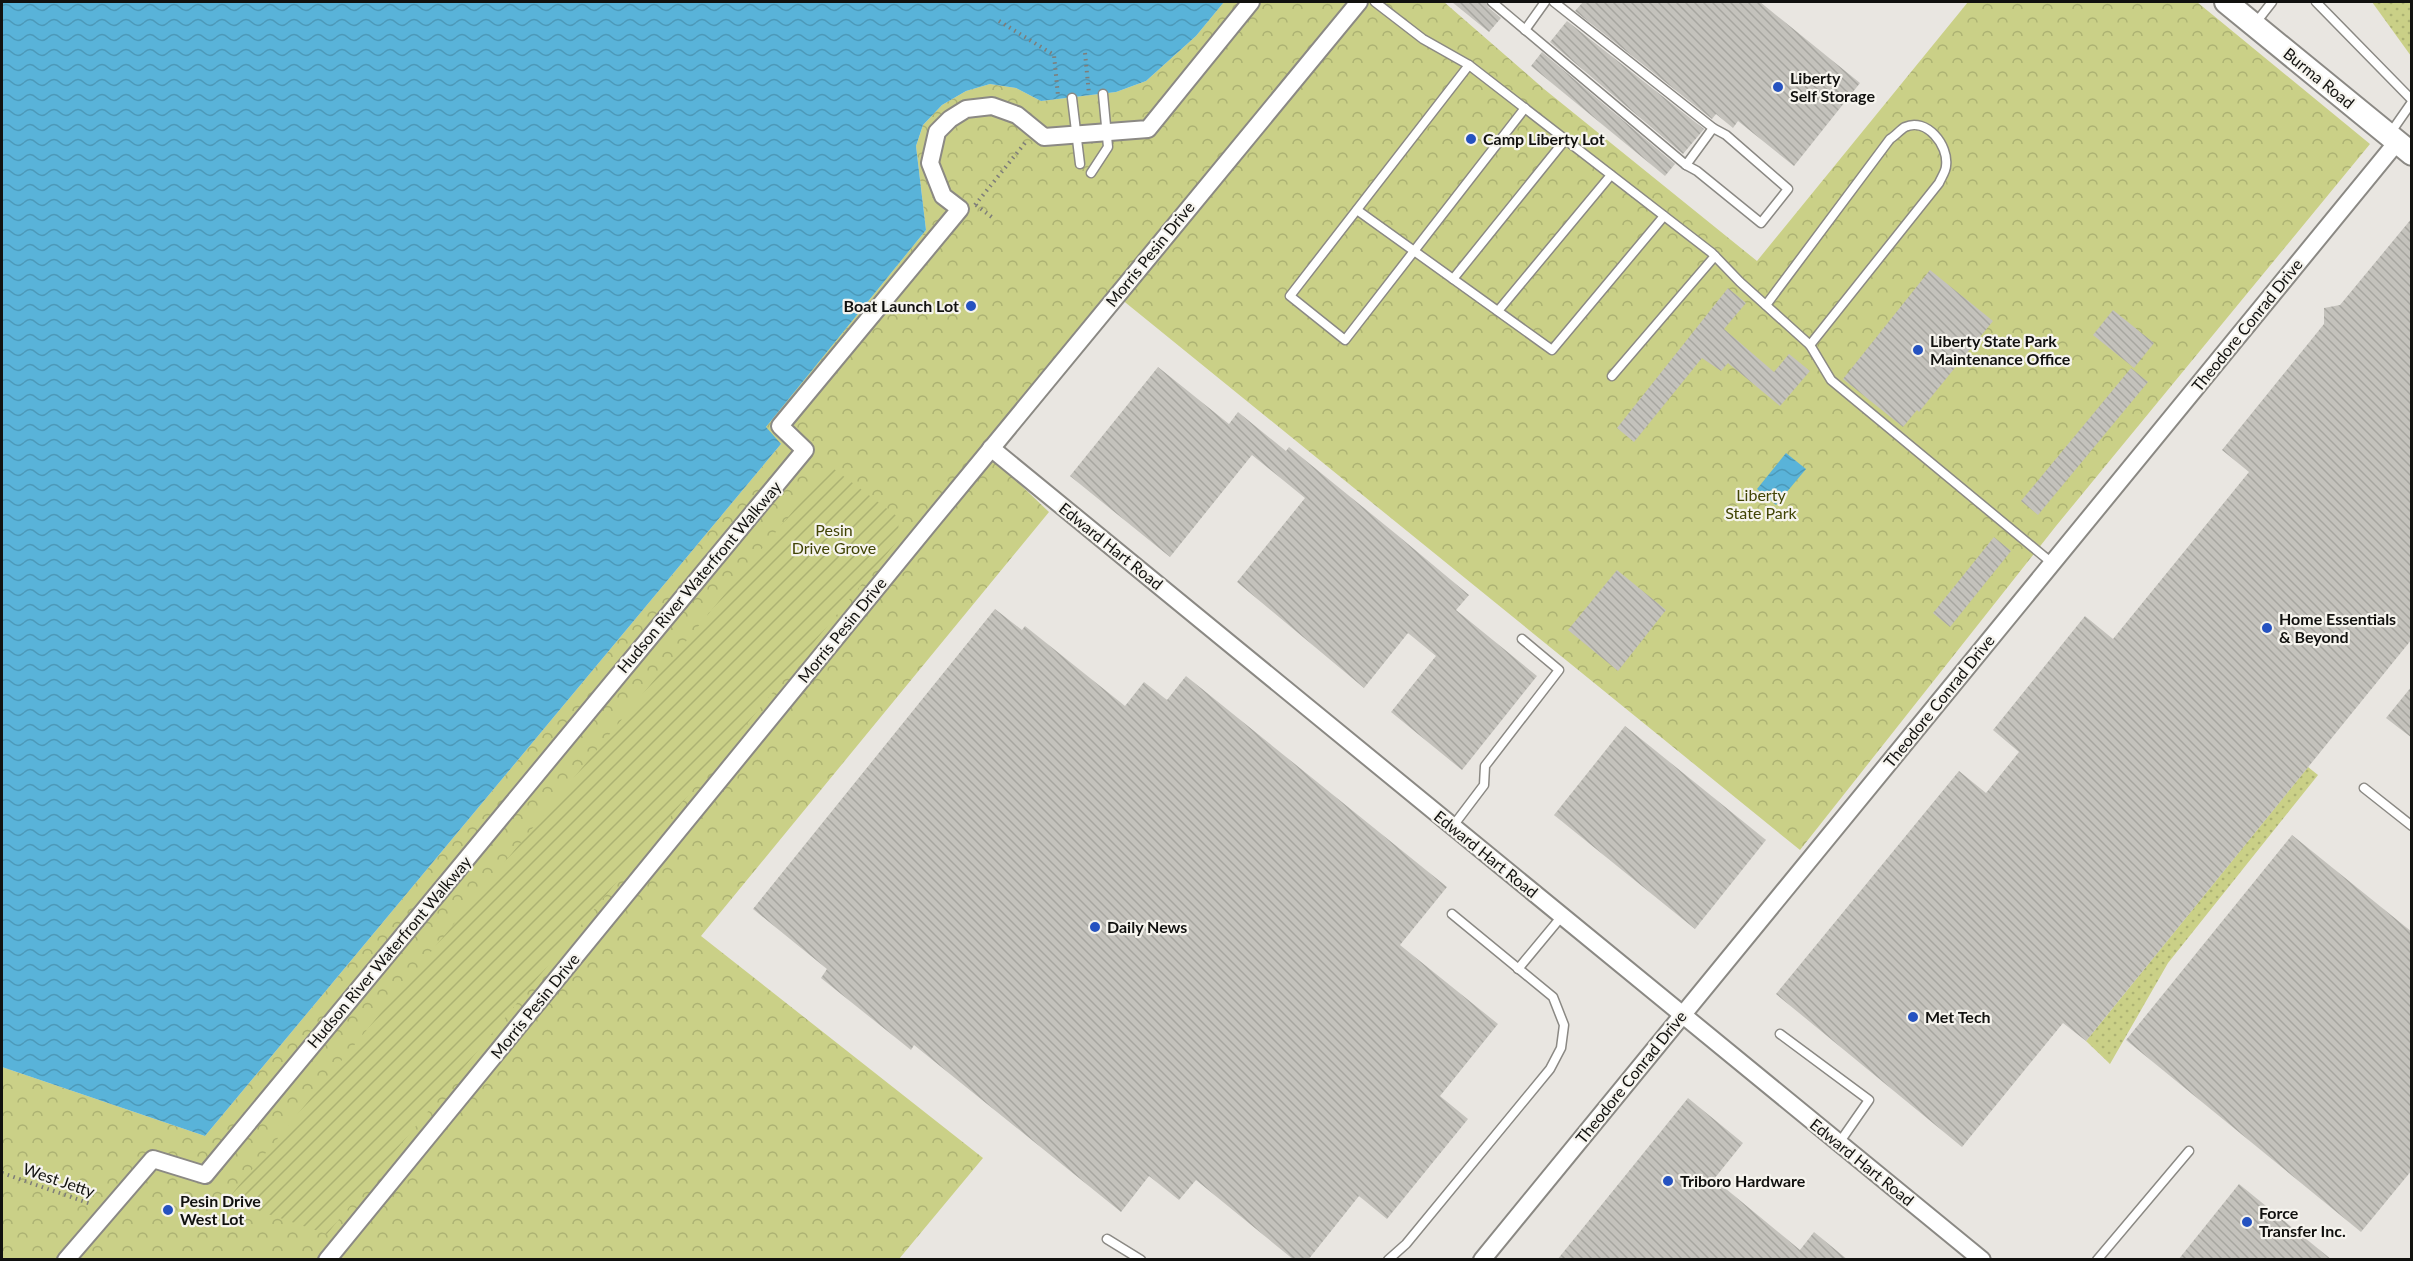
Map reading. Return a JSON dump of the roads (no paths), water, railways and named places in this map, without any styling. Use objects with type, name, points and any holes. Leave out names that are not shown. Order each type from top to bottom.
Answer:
[{"type":"street","points":[[1076,135],[1148,129],[1251,2]]},
{"type":"street","name":"Morris Pesin Drive","points":[[327,1260],[1359,2]]},
{"type":"street","name":"Burma Road","points":[[2226,2],[2399,144]]},
{"type":"street","name":"Hudson River Waterfront Walkway","points":[[66,1260],[153,1159],[205,1175],[805,450],[780,426],[968,207],[943,196],[930,164],[937,132],[966,109],[992,106],[1017,115],[1044,137],[1076,135]]},
{"type":"street","name":"Theodore Conrad Drive","points":[[1482,1260],[2052,563],[2399,144]]},
{"type":"street","name":"Edward Hart Road","points":[[991,448],[1982,1260]]},
{"type":"lane","points":[[1375,2],[1423,39],[1469,65],[1715,256],[1810,345],[1831,380],[2052,563]]},
{"type":"lane","points":[[1492,2],[1686,165],[1697,171],[1761,223],[1788,189],[1726,135],[1713,128],[1554,2]]},
{"type":"lane","points":[[1525,30],[1545,2]]},
{"type":"lane","points":[[2254,25],[2272,2]]},
{"type":"lane","points":[[2316,2],[2412,101],[2399,144]]},
{"type":"lane","points":[[1469,65],[1290,296],[1345,340],[1525,108]]},
{"type":"lane","points":[[1091,173],[1108,147],[1103,94]]},
{"type":"lane","points":[[1072,98],[1080,164]]},
{"type":"lane","points":[[1766,305],[1890,140],[1905,127],[1920,125],[1933,133],[1943,147],[1947,165],[1939,183],[1810,345]]},
{"type":"lane","points":[[1686,165],[1713,128]]},
{"type":"lane","points":[[1453,279],[1565,140]]},
{"type":"lane","points":[[1498,311],[1611,175]]},
{"type":"lane","points":[[1357,210],[1552,350],[1664,216]]},
{"type":"lane","points":[[1612,376],[1715,256]]},
{"type":"lane","points":[[1453,826],[1484,785],[1485,766],[1560,670],[1522,639]]},
{"type":"lane","points":[[2364,788],[2412,826]]},
{"type":"lane","points":[[1388,1260],[1406,1244],[1550,1069],[1561,1048],[1564,1024],[1553,998],[1452,914]]},
{"type":"lane","points":[[1518,969],[1562,916]]},
{"type":"lane","points":[[1780,1034],[1869,1100],[1839,1143]]},
{"type":"lane","points":[[2097,1260],[2189,1151]]},
{"type":"lane","points":[[1107,1239],[1141,1260]]},
{"type":"water","points":[[2,2],[1224,2],[1196,36],[1146,81],[1116,92],[1041,101],[1016,88],[990,84],[966,91],[942,105],[923,125],[916,146],[926,230],[766,427],[781,444],[205,1136],[2,1067]]},
{"type":"water","points":[[1786,453],[1806,469],[1776,505],[1757,489]]},
{"type":"place","name":"Liberty Self Storage","points":[[1778,87]]},
{"type":"place","name":"Camp Liberty Lot","points":[[1471,139]]},
{"type":"place","name":"Boat Launch Lot","points":[[971,306]]},
{"type":"place","name":"Liberty State Park Maintenance Office","points":[[1918,350]]},
{"type":"place","name":"Home Essentials & Beyond","points":[[2267,628]]},
{"type":"place","name":"Daily News","points":[[1095,927]]},
{"type":"place","name":"Met Tech","points":[[1913,1017]]},
{"type":"place","name":"Triboro Hardware","points":[[1668,1181]]},
{"type":"place","name":"Pesin Drive West Lot","points":[[168,1210]]},
{"type":"place","name":"Force Transfer Inc.","points":[[2247,1222]]},
{"type":"park label","name":"Liberty State Park","points":[[1761,504]]},
{"type":"park label","name":"Pesin Drive Grove","points":[[834,539]]}]
